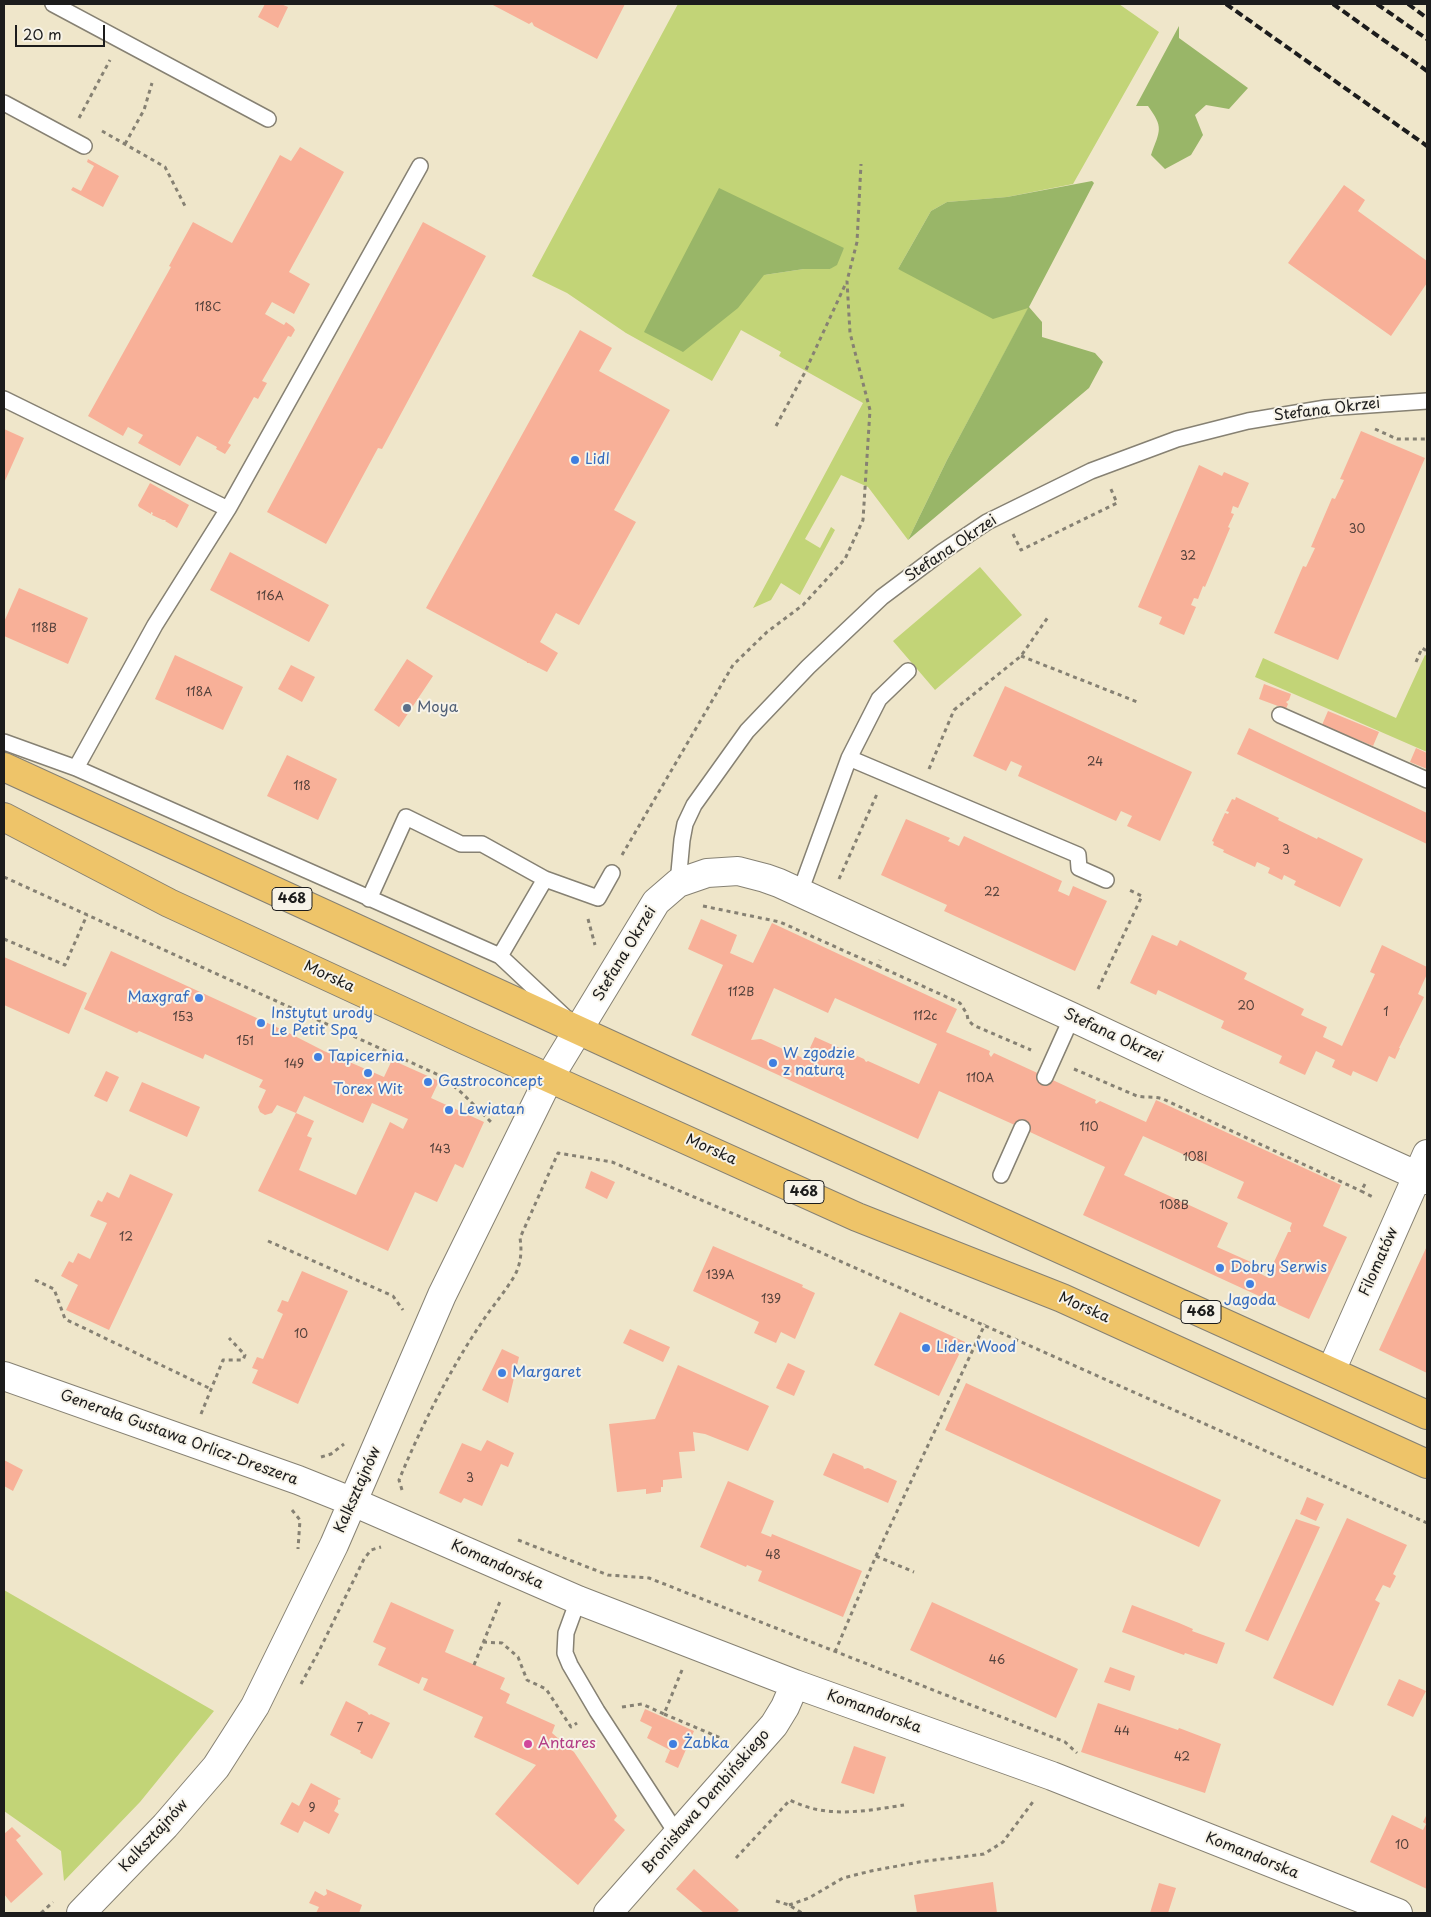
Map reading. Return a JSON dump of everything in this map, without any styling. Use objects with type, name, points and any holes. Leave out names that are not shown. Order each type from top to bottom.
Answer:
[{"type":"main road","name":"468","points":[[4,767],[1427,1415]]},
{"type":"main road","name":"Morska","points":[[4,817],[169,903],[550,1078],[857,1217],[1062,1298],[1427,1464]]},
{"type":"street","name":"Stefana Okrzei","points":[[580,1030],[656,902],[678,883],[707,873],[738,871],[765,878],[800,892],[1208,1081],[1424,1170]]},
{"type":"street","name":"Kalksztajnów","points":[[81,1913],[216,1768],[255,1706],[334,1545],[442,1295],[550,1078],[580,1030]]},
{"type":"street","name":"Filomatów","points":[[1331,1371],[1424,1170]]},
{"type":"street","name":"Generała Gustawa Orlicz-Dreszera","points":[[5,1379],[298,1480],[353,1502]]},
{"type":"street","name":"Komandorska","points":[[353,1502],[578,1600],[795,1684],[1052,1776],[1398,1913]]},
{"type":"street","name":"Bronisława Dembińskiego","points":[[608,1913],[774,1725],[786,1707],[795,1684]]},
{"type":"lane","points":[[53,4],[268,119]]},
{"type":"lane","points":[[4,103],[84,146]]},
{"type":"lane","points":[[76,768],[155,626],[228,509],[420,166]]},
{"type":"lane","points":[[4,399],[228,509]]},
{"type":"lane","name":"Stefana Okrzei","points":[[678,883],[685,824],[694,805],[748,731],[808,667],[882,596],[980,527],[1091,471],[1177,439],[1248,421],[1326,408],[1427,401]]},
{"type":"lane","points":[[800,892],[849,758],[878,699],[908,671]]},
{"type":"lane","points":[[1280,715],[1427,780]]},
{"type":"lane","points":[[4,742],[76,768],[500,956],[580,1030]]},
{"type":"lane","points":[[849,758],[1078,855],[1079,868],[1106,880]]},
{"type":"lane","points":[[369,899],[406,817],[461,844],[482,844],[545,879],[598,898],[612,873]]},
{"type":"lane","points":[[500,956],[545,879]]},
{"type":"lane","points":[[1045,1077],[1072,1017]]},
{"type":"lane","points":[[1001,1175],[1022,1128]]},
{"type":"lane","points":[[578,1600],[566,1633],[566,1653],[570,1665],[597,1711],[677,1834]]},
{"type":"path","points":[[78,118],[121,40]]},
{"type":"path","points":[[124,144],[144,110],[153,80],[162,63]]},
{"type":"path","points":[[776,426],[804,374],[847,280],[856,242],[861,164]]},
{"type":"path","points":[[178,189],[185,206]]},
{"type":"path","points":[[612,873],[733,665],[767,632],[803,605],[845,559],[863,520],[870,410],[850,333],[847,280]]},
{"type":"path","points":[[1372,428],[1397,439],[1427,439]]},
{"type":"path","points":[[1005,538],[1013,533],[1021,550],[1117,503],[1109,485],[1116,483]]},
{"type":"path","points":[[921,788],[954,710],[1021,656],[1048,618]]},
{"type":"path","points":[[1416,662],[1422,648],[1427,651]]},
{"type":"path","points":[[1021,656],[1140,703]]},
{"type":"path","points":[[835,887],[877,793]]},
{"type":"path","points":[[4,877],[443,1077],[493,1123]]},
{"type":"path","points":[[1098,989],[1142,896],[1106,880]]},
{"type":"path","points":[[579,890],[598,953]]},
{"type":"path","points":[[698,905],[780,922],[960,1003],[967,1014],[968,1020],[973,1025],[1137,1096],[1163,1099],[1361,1191]]},
{"type":"path","points":[[4,939],[65,965],[86,915]]},
{"type":"path","points":[[878,966],[891,934]]},
{"type":"path","points":[[406,1493],[402,1490],[399,1480],[415,1442],[448,1378],[479,1326],[515,1274],[522,1252],[520,1238],[558,1153],[612,1162],[985,1324],[1427,1523]]},
{"type":"path","points":[[268,1241],[393,1296],[403,1311]]},
{"type":"path","points":[[35,1280],[54,1289],[65,1319],[211,1389]]},
{"type":"path","points":[[835,1652],[876,1556],[985,1324]]},
{"type":"path","points":[[199,1417],[223,1360],[243,1360],[245,1355],[230,1338]]},
{"type":"path","points":[[318,1457],[331,1454],[348,1440]]},
{"type":"path","points":[[288,1506],[300,1520],[298,1550]]},
{"type":"path","points":[[518,1540],[608,1575],[649,1578],[852,1658]]},
{"type":"path","points":[[298,1689],[320,1649],[364,1559],[371,1550],[388,1547]]},
{"type":"path","points":[[876,1556],[914,1572]]},
{"type":"path","points":[[474,1665],[503,1594]]},
{"type":"path","points":[[483,1642],[502,1643],[514,1653],[518,1657],[527,1680],[546,1689],[571,1727],[597,1711],[642,1704],[726,1740]]},
{"type":"path","points":[[664,1714],[683,1667]]},
{"type":"path","points":[[789,1905],[809,1898],[843,1878],[919,1862],[984,1854],[1003,1842],[1052,1776]]},
{"type":"path","points":[[736,1858],[790,1800],[832,1813],[860,1812],[904,1805]]},
{"type":"path","points":[[776,1900],[802,1913]]},
{"type":"path","points":[[41,1913],[55,1901]]},
{"type":"green space","points":[[678,4],[1119,4],[1159,32],[1073,184],[1007,197],[947,202],[931,211],[898,269],[1029,307],[947,460],[908,540],[868,487],[841,475],[805,539],[820,548],[831,527],[835,530],[800,595],[781,583],[771,600],[753,608],[863,403],[779,356],[781,352],[741,330],[712,381],[626,333],[567,293],[532,276]],"holes":[[[844,248],[830,269],[804,269],[764,275]]]},
{"type":"green space","points":[[1179,26],[1179,38],[1248,88],[1229,109],[1206,105],[1195,115],[1203,135],[1191,155],[1165,169],[1151,155],[1159,129],[1156,119],[1148,106],[1136,106]]},
{"type":"green space","points":[[1092,181],[1094,183],[1029,307],[1042,322],[1042,337],[1095,353],[1103,362],[1089,388],[908,540],[947,460],[1028,308],[993,319],[898,269],[931,211],[947,202],[1007,197]]},
{"type":"green space","points":[[719,188],[844,248],[837,265],[830,269],[804,269],[764,275],[738,308],[683,352],[644,332]]},
{"type":"green space","points":[[980,567],[1022,615],[935,690],[893,641]]},
{"type":"green space","points":[[1425,655],[1427,656],[1427,752],[1255,677],[1263,658],[1396,718]]},
{"type":"green space","points":[[4,1590],[214,1711],[140,1802],[64,1881],[61,1851],[4,1811]]},
{"type":"building","points":[[265,4],[281,4],[288,7],[278,28],[258,17]]},
{"type":"building","points":[[491,4],[625,4],[597,59],[534,26],[532,22],[529,24]]},
{"type":"building","points":[[300,147],[344,172],[289,272],[310,284],[294,314],[272,302],[265,314],[284,325],[286,322],[295,330],[291,337],[288,336],[262,381],[267,383],[258,399],[254,397],[228,443],[231,445],[225,454],[216,449],[217,447],[197,436],[180,466],[138,443],[143,435],[128,427],[123,436],[88,416],[171,267],[169,266],[193,222],[232,243],[280,155],[291,161]]},
{"type":"building","points":[[88,159],[119,176],[103,207],[71,190],[73,187],[81,191],[94,166],[87,162]]},
{"type":"building","points":[[1344,185],[1365,200],[1358,211],[1427,261],[1427,283],[1391,336],[1288,263]]},
{"type":"building","points":[[423,222],[486,256],[382,449],[378,448],[326,544],[267,512]]},
{"type":"building","name":"Lidl","points":[[580,330],[612,348],[599,371],[670,410],[614,510],[636,522],[579,625],[556,613],[540,642],[558,653],[547,672],[426,608]]},
{"type":"building","points":[[4,429],[24,438],[4,483]]},
{"type":"building","points":[[1361,431],[1425,458],[1338,660],[1274,633],[1303,566],[1306,567],[1315,548],[1311,547],[1332,498],[1335,499],[1344,480],[1340,479]]},
{"type":"building","points":[[1199,465],[1222,476],[1224,472],[1249,483],[1238,508],[1233,506],[1231,513],[1234,514],[1228,527],[1230,528],[1205,587],[1203,586],[1198,599],[1194,598],[1191,605],[1196,607],[1184,635],[1159,624],[1162,617],[1138,607]]},
{"type":"building","points":[[150,483],[189,505],[177,528],[166,520],[152,515],[153,513],[151,512],[151,514],[139,507],[138,505]]},
{"type":"building","points":[[230,552],[329,605],[309,642],[210,590]]},
{"type":"building","points":[[19,588],[88,618],[68,664],[4,636],[4,622]]},
{"type":"building","points":[[175,655],[243,687],[223,730],[155,699]]},
{"type":"building","points":[[407,659],[433,676],[399,727],[374,710]]},
{"type":"building","points":[[291,665],[315,677],[302,702],[278,689]]},
{"type":"building","points":[[1264,684],[1291,694],[1286,702],[1288,704],[1286,709],[1259,699]]},
{"type":"building","points":[[1005,686],[1192,772],[1160,841],[1127,826],[1132,816],[1121,811],[1116,821],[1018,776],[1022,766],[1011,761],[1006,771],[973,756]]},
{"type":"building","points":[[1328,711],[1379,732],[1373,746],[1322,725]]},
{"type":"building","points":[[1249,728],[1427,813],[1427,844],[1237,754]]},
{"type":"building","points":[[1416,748],[1427,753],[1427,769],[1410,762]]},
{"type":"building","points":[[287,755],[337,779],[318,820],[267,796]]},
{"type":"building","points":[[1236,797],[1279,818],[1278,820],[1363,859],[1340,907],[1294,885],[1296,881],[1284,875],[1282,880],[1268,873],[1270,868],[1257,862],[1255,867],[1223,852],[1224,850],[1213,845],[1214,842],[1212,841],[1225,813],[1228,814],[1229,812],[1226,811],[1232,799],[1235,800]]},
{"type":"building","points":[[906,819],[950,838],[948,841],[959,846],[964,836],[1062,881],[1058,891],[1069,896],[1073,886],[1107,901],[1075,971],[944,911],[947,905],[881,875]]},
{"type":"building","points":[[701,919],[737,935],[730,953],[753,963],[772,923],[957,1009],[946,1032],[990,1051],[991,1057],[994,1053],[1096,1100],[1096,1104],[1100,1101],[1146,1122],[1156,1100],[1341,1185],[1323,1226],[1347,1237],[1309,1319],[1083,1215],[1105,1167],[1017,1126],[939,1091],[918,1139],[691,1035],[723,965],[688,949]],"holes":[[[774,988],[828,1013],[835,998],[937,1044],[919,1084],[868,1061],[866,1062],[864,1059],[815,1037],[805,1059],[761,1039],[751,1040]],[[1143,1136],[1244,1182],[1237,1198],[1292,1223],[1291,1232],[1288,1232],[1267,1277],[1259,1273],[1262,1267],[1217,1247],[1228,1223],[1124,1175]]]},
{"type":"building","points":[[1152,935],[1177,946],[1180,940],[1247,973],[1244,979],[1304,1009],[1301,1015],[1327,1027],[1323,1037],[1342,1046],[1375,974],[1370,972],[1382,945],[1427,967],[1427,974],[1418,994],[1424,997],[1395,1059],[1389,1056],[1377,1082],[1353,1071],[1351,1076],[1332,1067],[1335,1060],[1316,1051],[1305,1075],[1279,1063],[1282,1056],[1221,1028],[1224,1021],[1158,990],[1156,995],[1130,983]]},
{"type":"building","points":[[111,951],[285,1031],[324,1051],[384,1077],[392,1060],[439,1081],[431,1098],[484,1122],[463,1168],[455,1164],[437,1202],[415,1192],[388,1251],[258,1191],[296,1113],[277,1105],[272,1113],[265,1115],[260,1112],[258,1107],[266,1090],[259,1087],[263,1080],[205,1054],[203,1059],[139,1031],[137,1033],[84,1009]],"holes":[[[304,1096],[363,1123],[372,1103],[408,1119],[403,1129],[390,1122],[356,1195],[299,1170],[312,1138],[307,1136],[314,1121],[296,1113]]]},
{"type":"building","points":[[4,957],[87,993],[69,1034],[4,1005]]},
{"type":"building","points":[[106,1071],[119,1077],[107,1102],[94,1096]]},
{"type":"building","points":[[142,1082],[200,1107],[187,1137],[129,1111]]},
{"type":"building","points":[[591,1171],[615,1182],[607,1199],[585,1188]]},
{"type":"building","points":[[130,1174],[173,1194],[109,1330],[66,1310],[78,1285],[61,1276],[69,1261],[73,1263],[78,1253],[90,1259],[107,1223],[90,1216],[98,1200],[102,1202],[107,1192],[119,1198]]},
{"type":"building","points":[[713,1246],[803,1285],[802,1287],[815,1293],[795,1339],[781,1332],[776,1343],[754,1333],[759,1322],[693,1291]]},
{"type":"building","points":[[1427,1246],[1427,1373],[1379,1350]]},
{"type":"building","points":[[302,1271],[348,1291],[298,1404],[252,1383],[258,1370],[252,1368],[257,1357],[263,1359],[283,1314],[277,1311],[282,1300],[288,1302]]},
{"type":"building","points":[[900,1312],[965,1342],[939,1396],[874,1365]]},
{"type":"building","points":[[630,1329],[670,1347],[663,1362],[623,1343]]},
{"type":"building","name":"Margaret","points":[[502,1349],[519,1357],[508,1403],[482,1390]]},
{"type":"building","points":[[788,1363],[805,1371],[794,1396],[776,1388]]},
{"type":"building","points":[[678,1365],[769,1406],[748,1451],[705,1434],[693,1432],[695,1451],[679,1452],[682,1478],[663,1480],[661,1492],[646,1494],[646,1489],[617,1492],[609,1424],[655,1419]]},
{"type":"building","points":[[966,1383],[1221,1500],[1199,1547],[945,1430]]},
{"type":"building","points":[[487,1440],[514,1453],[508,1467],[501,1464],[482,1506],[464,1498],[461,1503],[439,1493],[462,1443],[481,1451]]},
{"type":"building","points":[[833,1453],[863,1466],[864,1469],[868,1468],[897,1481],[888,1503],[823,1475]]},
{"type":"building","points":[[4,1460],[23,1470],[13,1491],[4,1486]]},
{"type":"building","points":[[728,1481],[774,1501],[761,1533],[771,1537],[772,1534],[862,1571],[843,1617],[758,1581],[762,1571],[747,1565],[746,1567],[700,1547]]},
{"type":"building","points":[[1307,1497],[1324,1504],[1316,1521],[1300,1514]]},
{"type":"building","points":[[1347,1518],[1407,1545],[1393,1574],[1396,1576],[1390,1588],[1383,1585],[1375,1600],[1380,1603],[1333,1706],[1273,1678]]},
{"type":"building","points":[[1296,1519],[1320,1527],[1268,1641],[1245,1631]]},
{"type":"building","name":"Antares","points":[[391,1602],[454,1630],[445,1652],[505,1678],[500,1689],[510,1694],[506,1703],[555,1725],[552,1733],[574,1752],[617,1816],[614,1820],[625,1830],[578,1885],[495,1814],[536,1765],[474,1737],[483,1717],[423,1690],[428,1679],[422,1677],[419,1684],[378,1665],[386,1648],[373,1642]]},
{"type":"building","points":[[932,1602],[1078,1669],[1056,1718],[910,1650]]},
{"type":"building","points":[[1132,1605],[1225,1643],[1217,1664],[1185,1653],[1184,1655],[1122,1632]]},
{"type":"building","points":[[1110,1667],[1135,1676],[1130,1691],[1104,1682]]},
{"type":"building","points":[[1399,1679],[1426,1691],[1413,1717],[1387,1705]]},
{"type":"building","points":[[346,1701],[367,1712],[369,1715],[371,1714],[390,1723],[372,1759],[330,1735]]},
{"type":"building","points":[[1098,1703],[1178,1730],[1179,1728],[1221,1744],[1205,1793],[1081,1752]]},
{"type":"building","name":"Żabka","points":[[645,1709],[694,1731],[678,1768],[665,1762],[670,1750],[647,1738],[652,1727],[640,1721]]},
{"type":"building","points":[[854,1746],[886,1757],[874,1794],[841,1783]]},
{"type":"building","points":[[311,1783],[341,1799],[338,1800],[334,1811],[339,1814],[329,1834],[304,1821],[298,1833],[280,1824],[292,1802],[299,1806]]},
{"type":"building","points":[[1427,1814],[1427,1889],[1370,1862],[1392,1815],[1423,1830],[1426,1824],[1423,1822]]},
{"type":"building","points":[[12,1827],[21,1836],[16,1840],[43,1874],[11,1903],[4,1894],[4,1834]]},
{"type":"building","points":[[694,1869],[739,1910],[736,1913],[704,1913],[676,1889]]},
{"type":"building","points":[[993,1882],[997,1913],[917,1913],[914,1895]]},
{"type":"building","points":[[1159,1883],[1176,1888],[1168,1913],[1150,1913]]},
{"type":"building","points":[[326,1889],[362,1905],[359,1913],[316,1913],[319,1907],[309,1903],[315,1891],[324,1896],[327,1894]]},
{"type":"railway","points":[[1226,4],[1427,146]]},
{"type":"railway","points":[[1333,4],[1427,71]]},
{"type":"railway","points":[[1377,4],[1427,39]]},
{"type":"railway","points":[[1408,4],[1427,18]]},
{"type":"place","name":"Lidl","points":[[575,460]]},
{"type":"place","name":"Moya","points":[[407,708]]},
{"type":"place","name":"Maxgraf","points":[[199,998]]},
{"type":"place","name":"Instytut urody Le Petit Spa","points":[[261,1023]]},
{"type":"place","name":"Tapicernia","points":[[318,1057]]},
{"type":"place","name":"W zgodzie z naturą","points":[[773,1063]]},
{"type":"place","name":"Torex Wit","points":[[368,1073]]},
{"type":"place","name":"Gastroconcept","points":[[428,1082]]},
{"type":"place","name":"Lewiatan","points":[[449,1110]]},
{"type":"place","name":"Dobry Serwis","points":[[1220,1268]]},
{"type":"place","name":"Jagoda","points":[[1250,1284]]},
{"type":"place","name":"Lider Wood","points":[[926,1348]]},
{"type":"place","name":"Margaret","points":[[502,1373]]},
{"type":"place","name":"Antares","points":[[528,1744]]},
{"type":"place","name":"Żabka","points":[[673,1744]]}]
